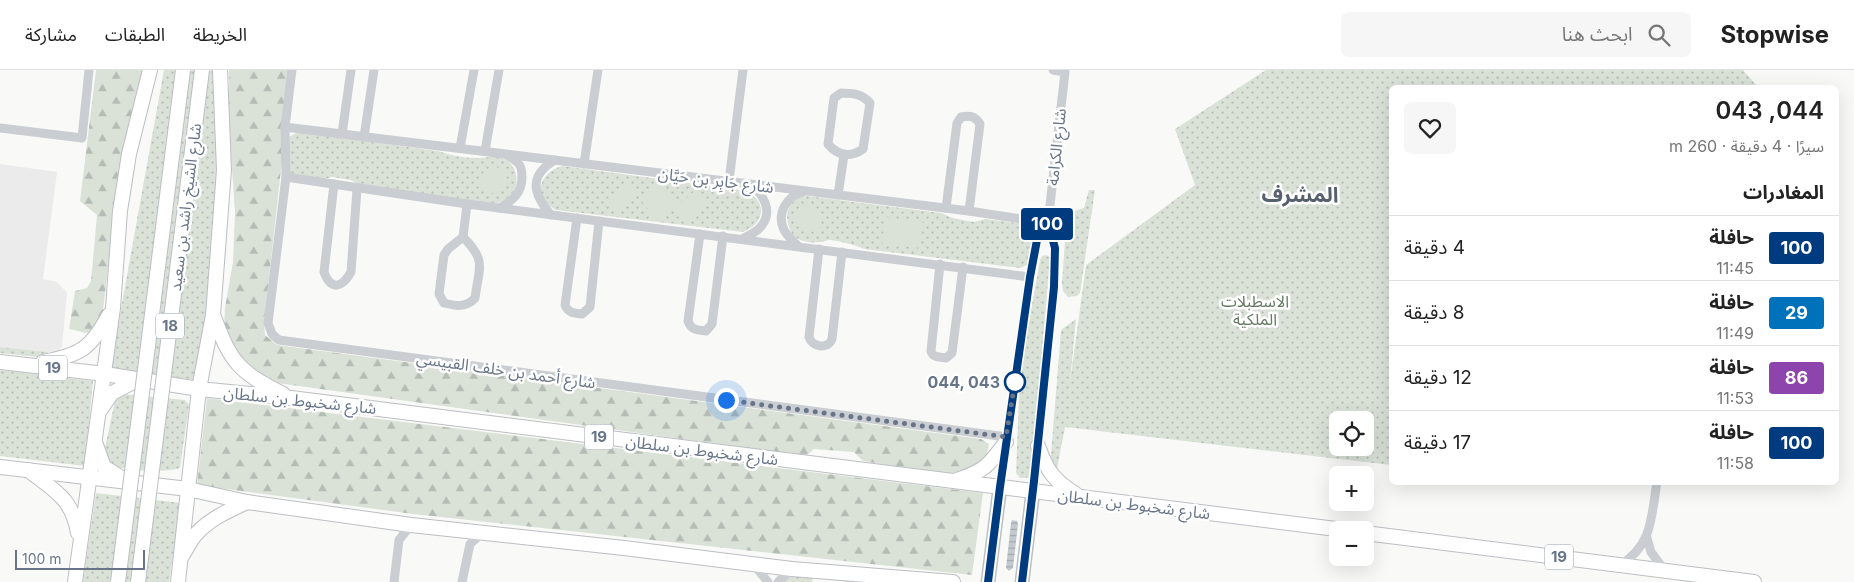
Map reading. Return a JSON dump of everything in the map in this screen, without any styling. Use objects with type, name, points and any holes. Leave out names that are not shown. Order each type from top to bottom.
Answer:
[{"type":"main road","points":[[75,582],[88,477],[105,374],[122,202],[129,154],[150,70]]},
{"type":"main road","name":"شارع الشيخ راشد بن سعيد","points":[[118,582],[183,70]]},
{"type":"main road","name":"شارع الشيخ راشد بن سعيد","points":[[138,582],[202,70]]},
{"type":"main road","points":[[178,582],[199,389],[213,315],[224,170],[220,70]]},
{"type":"main road","points":[[29,365],[62,359],[85,348],[98,336],[113,308]]},
{"type":"main road","points":[[213,315],[222,339],[236,363],[254,378],[291,398]]},
{"type":"main road","name":"شارع شخبوط بن سلطان","points":[[0,362],[105,374],[199,389],[291,398],[1329,528]]},
{"type":"main road","points":[[99,413],[112,393],[139,379]]},
{"type":"main road","points":[[171,384],[190,399],[196,416]]},
{"type":"main road","points":[[94,439],[104,467],[127,482]]},
{"type":"main road","points":[[952,481],[984,469],[1006,439]]},
{"type":"main road","points":[[1038,446],[1053,478],[1080,497]]},
{"type":"main road","points":[[156,486],[182,476],[187,470],[190,460]]},
{"type":"main road","points":[[0,467],[188,490],[247,502],[410,525],[624,548],[792,569],[953,582]]},
{"type":"main road","points":[[28,470],[68,504],[75,516],[80,544]]},
{"type":"main road","name":"شارع الكرامة","points":[[988,582],[1000,487]]},
{"type":"main road","name":"شارع الكرامة","points":[[1022,582],[1033,491]]},
{"type":"main road","points":[[180,558],[196,534],[204,526],[220,515],[247,502]]},
{"type":"main road","name":"19","points":[[1374,534],[1754,582]]},
{"type":"street","points":[[0,128],[82,138],[89,70]]},
{"type":"street","name":"شارع أحمد بن خلف القبيسي","points":[[292,70],[285,127],[286,177],[268,323],[272,334],[279,340],[1006,439]]},
{"type":"street","points":[[342,134],[351,70]]},
{"type":"street","points":[[364,136],[374,70]]},
{"type":"street","points":[[460,148],[474,70]]},
{"type":"street","points":[[486,152],[499,70]]},
{"type":"street","points":[[584,164],[598,70]]},
{"type":"street","points":[[729,181],[742,70]]},
{"type":"street","name":"شارع الكرامة","points":[[1033,491],[1054,287],[1055,248],[1048,223],[1064,72],[1053,70]]},
{"type":"street","points":[[841,93],[853,93],[864,97],[870,103],[865,140],[863,149],[856,154],[844,155],[834,151],[828,144],[834,98],[841,93]]},
{"type":"street","points":[[946,208],[957,123],[961,117],[969,116],[977,118],[980,124],[969,211]]},
{"type":"street","name":"شارع جَابِر بن حَيَّان","points":[[285,127],[946,208],[1048,223]]},
{"type":"street","points":[[500,208],[514,199],[519,193],[522,183],[522,172],[519,164],[504,154]]},
{"type":"street","points":[[838,195],[844,155]]},
{"type":"street","points":[[551,215],[540,202],[536,183],[538,173],[544,166],[555,160]]},
{"type":"street","points":[[286,177],[358,189],[599,222],[819,248],[1030,277]]},
{"type":"street","points":[[334,184],[324,272],[330,283],[335,285],[340,285],[351,272],[358,189]]},
{"type":"street","points":[[742,239],[762,226],[766,218],[765,201],[760,191],[749,185]]},
{"type":"street","points":[[798,246],[784,230],[782,215],[784,206],[794,194],[806,191]]},
{"type":"street","points":[[463,237],[476,250],[480,260],[475,298],[465,306],[455,306],[444,303],[439,294],[444,255],[448,249],[463,237],[467,204]]},
{"type":"street","points":[[577,218],[565,305],[567,310],[572,313],[582,314],[590,307],[599,222]]},
{"type":"street","name":"شارع الكرامة","points":[[1000,487],[1030,277],[1037,240],[1048,223]]},
{"type":"street","points":[[700,234],[688,321],[694,329],[706,331],[712,324],[723,236]]},
{"type":"street","points":[[819,248],[809,337],[810,342],[814,344],[826,346],[832,339],[842,252]]},
{"type":"street","points":[[940,264],[931,351],[936,357],[946,358],[952,353],[963,267]]},
{"type":"street","points":[[1656,485],[1647,538],[1651,552],[1665,571]]},
{"type":"street","points":[[390,522],[399,540]]},
{"type":"street","points":[[394,582],[399,540],[410,525]]},
{"type":"street","points":[[462,582],[470,544],[482,533]]},
{"type":"street","points":[[1620,565],[1633,556],[1647,538]]},
{"type":"street","points":[[754,565],[768,582]]},
{"type":"street","points":[[778,582],[792,569]]},
{"type":"shaded area","points":[[0,164],[57,172],[43,279],[57,282],[67,293],[62,346],[58,352],[0,347]]},
{"type":"shaded area","points":[[1012,520],[1017,521],[1018,524],[1013,568],[1009,571],[1006,568]]},
{"type":"green space","points":[[96,70],[145,70],[132,112],[116,199],[102,319],[94,331],[86,333],[69,329],[75,291],[87,288],[91,281],[97,215],[80,201]]},
{"type":"green space","points":[[164,70],[215,70],[217,169],[209,296],[197,380],[110,370]]},
{"type":"green space","points":[[229,70],[292,70],[264,323],[265,335],[277,345],[981,439],[989,444],[984,460],[979,467],[971,472],[936,472],[863,461],[854,452],[814,449],[806,456],[277,383],[253,373],[230,348],[224,324],[233,262],[235,213],[229,125]]},
{"type":"green space","name":"الاسطبلات الملكية","points":[[1266,70],[1743,70],[1756,85],[1389,85],[1389,465],[1065,427],[1056,474],[1050,467],[1061,330],[1076,319],[1070,382],[1086,265],[1195,185],[1175,129]]},
{"type":"green space","points":[[298,132],[438,151],[466,157],[502,158],[509,162],[516,174],[515,189],[506,200],[491,203],[359,185],[351,180],[333,177],[318,180],[290,175],[289,137]]},
{"type":"green space","points":[[563,166],[748,191],[759,202],[761,213],[755,224],[743,232],[556,210],[544,201],[541,188],[544,178],[552,170]]},
{"type":"green space","points":[[494,167],[503,171],[507,180],[503,189],[494,193],[485,189],[481,180],[485,171]]},
{"type":"green space","points":[[660,181],[678,203],[657,220],[639,198]]},
{"type":"green space","points":[[627,182],[638,195],[618,212],[607,199]]},
{"type":"green space","points":[[697,189],[708,202],[686,221],[675,208]]},
{"type":"green space","points":[[1089,190],[1095,190],[1080,293],[1077,296],[1068,297],[1063,291],[1062,283],[1067,213],[1084,208]]},
{"type":"green space","points":[[807,196],[941,213],[953,218],[974,222],[985,219],[1027,224],[1035,232],[1029,261],[1027,265],[1020,268],[864,249],[848,243],[831,240],[805,242],[793,235],[787,215],[794,201]]},
{"type":"green space","points":[[809,206],[818,210],[822,219],[818,228],[809,232],[800,228],[796,219],[800,210]]},
{"type":"green space","points":[[885,217],[923,222],[920,248],[882,243]]},
{"type":"green space","points":[[1042,256],[1050,257],[1032,473],[1027,478],[1020,478],[1016,473],[1020,372],[1040,260]]},
{"type":"green space","points":[[0,347],[48,352],[47,358],[0,353]]},
{"type":"green space","points":[[0,370],[93,381],[85,466],[0,456]]},
{"type":"green space","points":[[123,394],[185,400],[189,405],[180,468],[163,471],[144,471],[107,465],[103,457],[115,401],[117,396]]},
{"type":"green space","points":[[207,398],[983,493],[972,575],[413,514],[197,485]]},
{"type":"green space","points":[[96,493],[181,503],[169,582],[83,582]]},
{"type":"green space","points":[[788,575],[813,577],[812,582],[783,582]]},
{"type":"green space","points":[[815,577],[871,582],[848,582]]},
{"type":"bus line","name":"100","points":[[988,582],[1030,277],[1037,240],[1048,223],[1055,248],[1054,287],[1022,582]]},
{"type":"place","name":"044, 043","points":[[1015,382]]},
{"type":"district","name":"المشرف","points":[[1300,195]]},
{"type":"route","points":[[726,400],[1006,437],[1015,382]]}]
